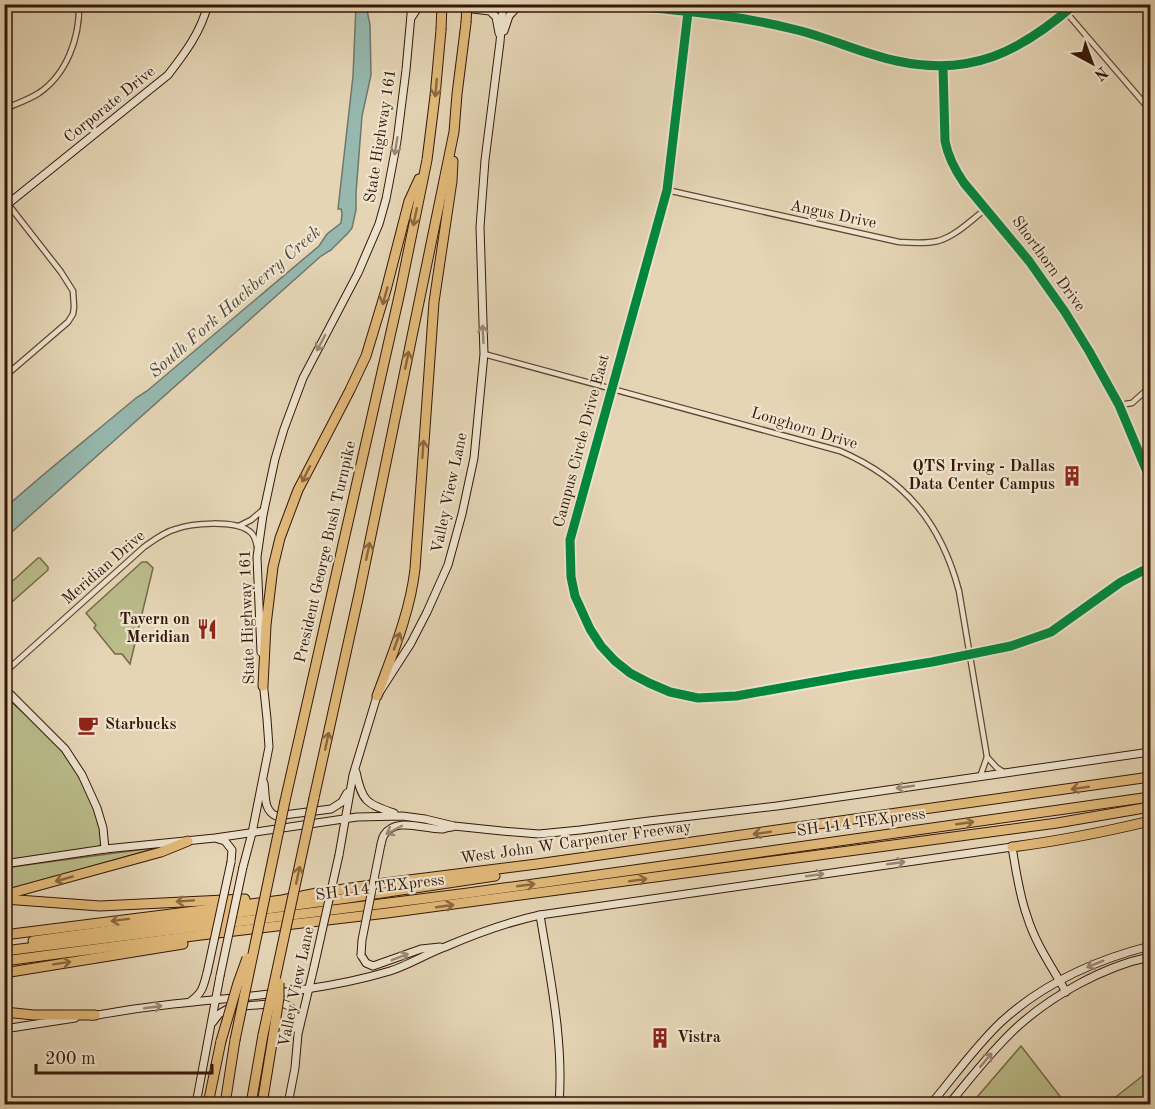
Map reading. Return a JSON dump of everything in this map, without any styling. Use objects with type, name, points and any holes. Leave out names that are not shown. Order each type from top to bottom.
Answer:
[{"type":"highway","name":"President George Bush Turnpike","points":[[225,1104],[235,1040],[285,801],[400,292],[427,160],[435,96],[442,4]]},
{"type":"highway","points":[[377,696],[413,589],[434,302],[452,181],[457,94],[467,4]]},
{"type":"highway","points":[[262,1104],[268,1036],[280,959],[359,594],[454,132]]},
{"type":"highway","points":[[263,686],[266,625],[273,567],[286,519],[302,481],[366,356],[409,201],[427,160]]},
{"type":"highway","name":"West John W Carpenter Freeway","points":[[4,935],[282,900],[317,893],[1150,777]]},
{"type":"highway","name":"SH 114 TEXpress","points":[[4,951],[468,893],[1150,797]]},
{"type":"highway","points":[[4,961],[387,913],[1057,823],[1150,807]]},
{"type":"highway","points":[[1012,847],[1097,834],[1150,821]]},
{"type":"highway","points":[[741,855],[800,851],[893,839],[908,843]]},
{"type":"highway","points":[[4,897],[161,852],[188,841]]},
{"type":"highway","name":"SH 114 TEXpress","points":[[4,945],[314,903],[526,871],[537,864]]},
{"type":"highway","points":[[4,897],[25,901],[100,906],[218,899],[282,900]]},
{"type":"highway","points":[[208,1104],[221,1041],[238,982],[259,925]]},
{"type":"highway","points":[[4,973],[185,943],[201,935]]},
{"type":"highway","points":[[4,1012],[34,1015],[95,1015]]},
{"type":"highway","points":[[251,1104],[268,1036]]},
{"type":"main road","name":"Corporate Drive","points":[[6,203],[168,75],[198,33],[208,4]]},
{"type":"main road","name":"State Highway 161","points":[[196,1104],[220,976],[269,747],[259,622],[258,550],[264,508],[275,459],[293,402],[303,378],[358,273],[379,224],[397,141],[412,4]]},
{"type":"main road","points":[[410,20],[417,9],[428,4],[490,11],[496,17],[500,42]]},
{"type":"main road","name":"Valley View Lane","points":[[288,1104],[295,1068],[298,1034],[339,855],[354,772],[377,696],[411,643],[448,564],[474,458],[484,354],[480,227],[485,160],[503,4]]},
{"type":"main road","points":[[500,42],[509,16],[520,4]]},
{"type":"main road","points":[[612,4],[689,8],[787,28],[896,61],[943,67],[991,58],[1027,42],[1075,4]]},
{"type":"main road","name":"Campus Circle Drive East","points":[[689,8],[667,190],[570,540],[571,577],[575,596],[590,629],[601,645],[630,673],[670,692],[698,699],[736,696],[1011,646],[1051,632],[1121,582],[1150,567]]},
{"type":"main road","name":"Shorthorn Drive","points":[[943,67],[946,151],[955,169],[1029,261],[1065,312],[1119,405],[1150,479]]},
{"type":"main road","points":[[4,688],[65,749],[82,775],[97,808],[103,828],[105,849]]},
{"type":"main road","name":"West John W Carpenter Freeway","points":[[4,864],[105,849],[215,838],[357,817],[402,816],[454,826],[539,834],[777,806],[1150,753]]},
{"type":"main road","points":[[264,777],[267,809],[276,816],[335,807],[345,798],[354,772]]},
{"type":"main road","points":[[354,772],[359,788],[368,802],[402,816]]},
{"type":"main road","points":[[445,946],[421,949],[374,966],[366,963],[361,955],[362,940],[384,835],[392,828],[402,825],[441,829],[454,826]]},
{"type":"main road","points":[[189,1002],[199,995],[203,988],[231,862],[232,850],[229,845],[215,838]]},
{"type":"main road","points":[[4,1029],[350,981],[392,970],[445,946],[540,915],[1012,847],[1027,918],[1066,992]]},
{"type":"main road","points":[[540,915],[559,1040],[559,1104]]},
{"type":"main road","points":[[931,1104],[1001,1022],[1029,999],[1059,980],[1102,961],[1150,946]]},
{"type":"main road","points":[[949,1104],[994,1050],[1040,1009],[1066,992],[1104,973],[1150,957]]},
{"type":"main road","points":[[210,1028],[219,1014],[231,1007],[281,1003],[288,1005],[295,1012],[298,1034]]},
{"type":"main road","points":[[191,1104],[198,1088]]},
{"type":"street","points":[[4,109],[25,101],[41,91],[59,73],[73,48],[78,32],[79,4]]},
{"type":"street","points":[[1059,4],[1150,110]]},
{"type":"street","name":"Angus Drive","points":[[667,190],[899,242],[921,243],[950,236],[986,209]]},
{"type":"street","points":[[4,377],[68,322],[74,307],[73,291],[61,272],[6,203]]},
{"type":"street","name":"Longhorn Drive","points":[[484,354],[840,451],[872,467],[904,492],[937,533],[954,571],[987,757],[980,777]]},
{"type":"street","points":[[1119,405],[1132,403],[1150,387]]},
{"type":"street","points":[[239,525],[251,520],[264,508]]},
{"type":"street","name":"Meridian Drive","points":[[4,673],[157,537],[175,529],[200,524],[239,525]]},
{"type":"street","points":[[239,525],[252,534],[258,550]]},
{"type":"street","points":[[987,757],[1005,773]]},
{"type":"green space","points":[[38,558],[48,567],[48,570],[5,608],[5,588]]},
{"type":"green space","points":[[142,562],[147,562],[153,568],[130,664],[122,654],[115,654],[94,628],[96,625],[86,613]]},
{"type":"green space","points":[[4,695],[45,732],[74,769],[90,798],[100,828],[102,842],[99,847],[5,861]]},
{"type":"green space","points":[[160,847],[5,891],[4,868]]},
{"type":"green space","points":[[1021,1046],[1066,1104],[971,1104]]},
{"type":"green space","points":[[1150,1070],[1150,1104],[1107,1104]]},
{"type":"water","points":[[356,5],[366,5],[370,25],[371,75],[362,116],[356,210],[352,228],[331,250],[321,256],[5,538],[5,508],[319,246],[327,234],[341,223],[342,213],[341,209],[338,209],[353,76]]},
{"type":"cycle path","points":[[612,4],[751,20],[809,33],[897,61],[948,66],[971,63],[1014,47],[1055,21],[1075,4]]},
{"type":"cycle path","points":[[689,4],[667,190],[570,540],[571,577],[575,596],[590,629],[601,646],[630,673],[670,692],[698,698],[736,696],[1011,646],[1051,632],[1121,582],[1150,567]]},
{"type":"cycle path","points":[[943,67],[945,141],[952,163],[964,183],[1029,261],[1065,312],[1119,405],[1150,479]]},
{"type":"place","name":"QTS Irving - Dallas Data Center Campus","points":[[1072,476]]},
{"type":"place","name":"Tavern on Meridian","points":[[207,629]]},
{"type":"place","name":"Starbucks","points":[[88,725]]},
{"type":"place","name":"Vistra","points":[[660,1038]]},
{"type":"water label","name":"South Fork Hackberry Creek","points":[[235,302]]}]
